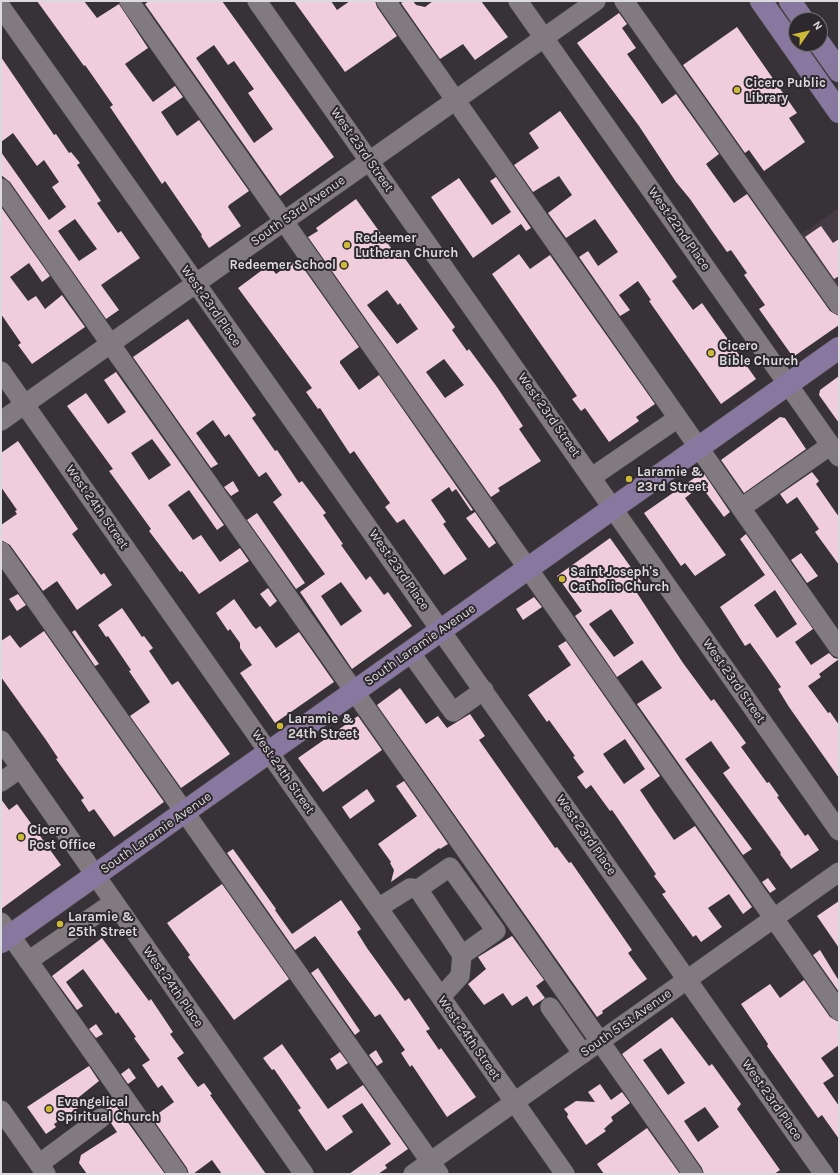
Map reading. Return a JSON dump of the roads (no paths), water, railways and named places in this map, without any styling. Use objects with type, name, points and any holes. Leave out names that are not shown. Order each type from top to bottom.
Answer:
[{"type":"main road","points":[[761,1],[839,112]]},
{"type":"main road","points":[[790,1],[798,12]]},
{"type":"main road","points":[[826,52],[839,71]]},
{"type":"main road","name":"South Laramie Avenue","points":[[4,933],[95,876],[839,348]]},
{"type":"street","points":[[129,1],[839,1011]]},
{"type":"street","name":"West 23rd Street","points":[[257,1],[614,508],[839,831]]},
{"type":"street","points":[[386,1],[839,648]]},
{"type":"street","name":"West 22nd Place","points":[[518,1],[835,451]]},
{"type":"street","name":"South 53rd Avenue","points":[[1,421],[596,1]]},
{"type":"street","points":[[624,1],[839,305]]},
{"type":"street","name":"West 23rd Place","points":[[1,7],[195,284],[442,630],[824,1174]]},
{"type":"street","points":[[1,188],[693,1174]]},
{"type":"street","name":"West 24th Street","points":[[1,371],[565,1174]]},
{"type":"street","points":[[592,477],[678,418]]},
{"type":"street","points":[[741,508],[835,451]]},
{"type":"street","points":[[1,551],[434,1168]]},
{"type":"street","points":[[410,652],[453,712],[484,690]]},
{"type":"street","name":"West 24th Place","points":[[1,740],[304,1174]]},
{"type":"street","points":[[1,782],[21,768]]},
{"type":"street","points":[[378,908],[410,888],[418,889],[450,867],[496,931],[462,955]]},
{"type":"street","name":"South 51st Avenue","points":[[413,1174],[434,1168],[514,1102],[839,872]]},
{"type":"street","points":[[418,889],[462,955],[460,976],[441,997]]},
{"type":"street","points":[[28,961],[114,902]]},
{"type":"street","points":[[4,933],[28,961],[178,1174]]},
{"type":"street","points":[[550,1007],[583,1054]]},
{"type":"street","points":[[2,1114],[42,1169],[101,1118]]},
{"type":"place","name":"Cicero Public Library","points":[[737,90]]},
{"type":"place","name":"Redeemer Lutheran Church","points":[[347,245]]},
{"type":"place","name":"Redeemer School","points":[[344,265]]},
{"type":"place","name":"Cicero Bible Church","points":[[711,353]]},
{"type":"place","name":"Laramie & 23rd Street","points":[[629,479]]},
{"type":"place","name":"Saint Joseph's Catholic Church","points":[[562,579]]},
{"type":"place","name":"Laramie & 24th Street","points":[[280,726]]},
{"type":"place","name":"Cicero Post Office","points":[[21,837]]},
{"type":"place","name":"Laramie & 25th Street","points":[[60,924]]},
{"type":"place","name":"Evangelical Spiritual Church","points":[[49,1109]]}]
